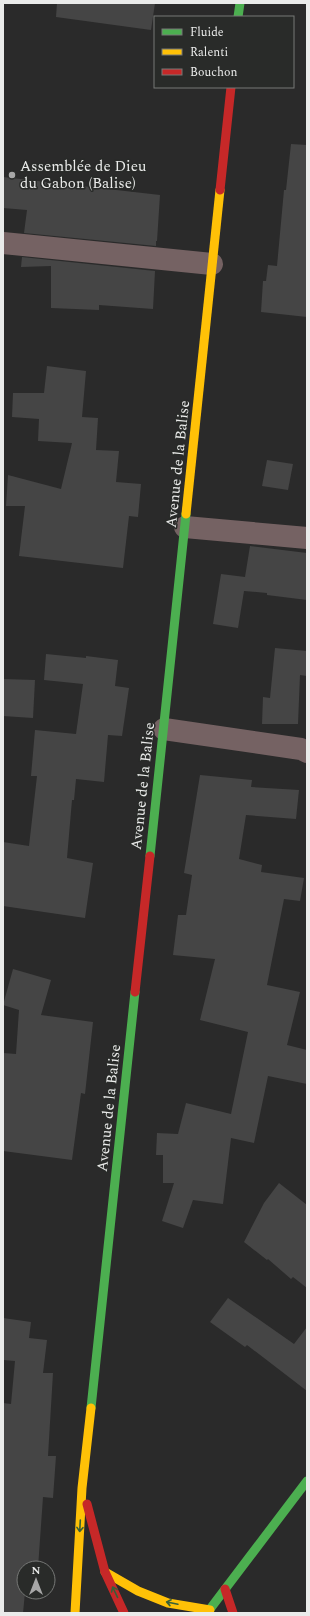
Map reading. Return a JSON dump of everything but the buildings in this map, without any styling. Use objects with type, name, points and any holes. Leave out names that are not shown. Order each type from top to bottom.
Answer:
[{"type":"street","points":[[238,16],[240,3]]},
{"type":"street","name":"Avenue de la Balise","points":[[76,1613],[82,1488],[164,729],[231,88]]},
{"type":"street","points":[[3,243],[212,264]]},
{"type":"street","points":[[185,526],[307,538]]},
{"type":"street","points":[[164,729],[301,749],[307,752]]},
{"type":"street","points":[[105,1572],[138,1591],[168,1603],[209,1611],[307,1481]]},
{"type":"street","points":[[82,1488],[105,1572],[124,1613]]},
{"type":"street","points":[[225,1590],[233,1613]]},
{"type":"traffic: fast","points":[[238,16],[240,3]]},
{"type":"traffic: fast","points":[[150,856],[186,514]]},
{"type":"traffic: fast","points":[[91,1408],[135,992]]},
{"type":"traffic: fast","points":[[207,1613],[307,1481]]},
{"type":"traffic: slow","points":[[186,514],[220,190]]},
{"type":"traffic: slow","points":[[75,1613],[82,1488],[91,1408]]},
{"type":"traffic: slow","points":[[105,1572],[138,1591],[168,1603],[210,1610]]},
{"type":"traffic: jam","points":[[220,190],[231,88]]},
{"type":"traffic: jam","points":[[135,992],[150,856]]},
{"type":"traffic: jam","points":[[87,1504],[105,1572],[124,1613]]},
{"type":"traffic: jam","points":[[225,1589],[233,1613]]},
{"type":"place","name":"Assemblée de Dieu du Gabon (Balise)","points":[[12,175]]}]
